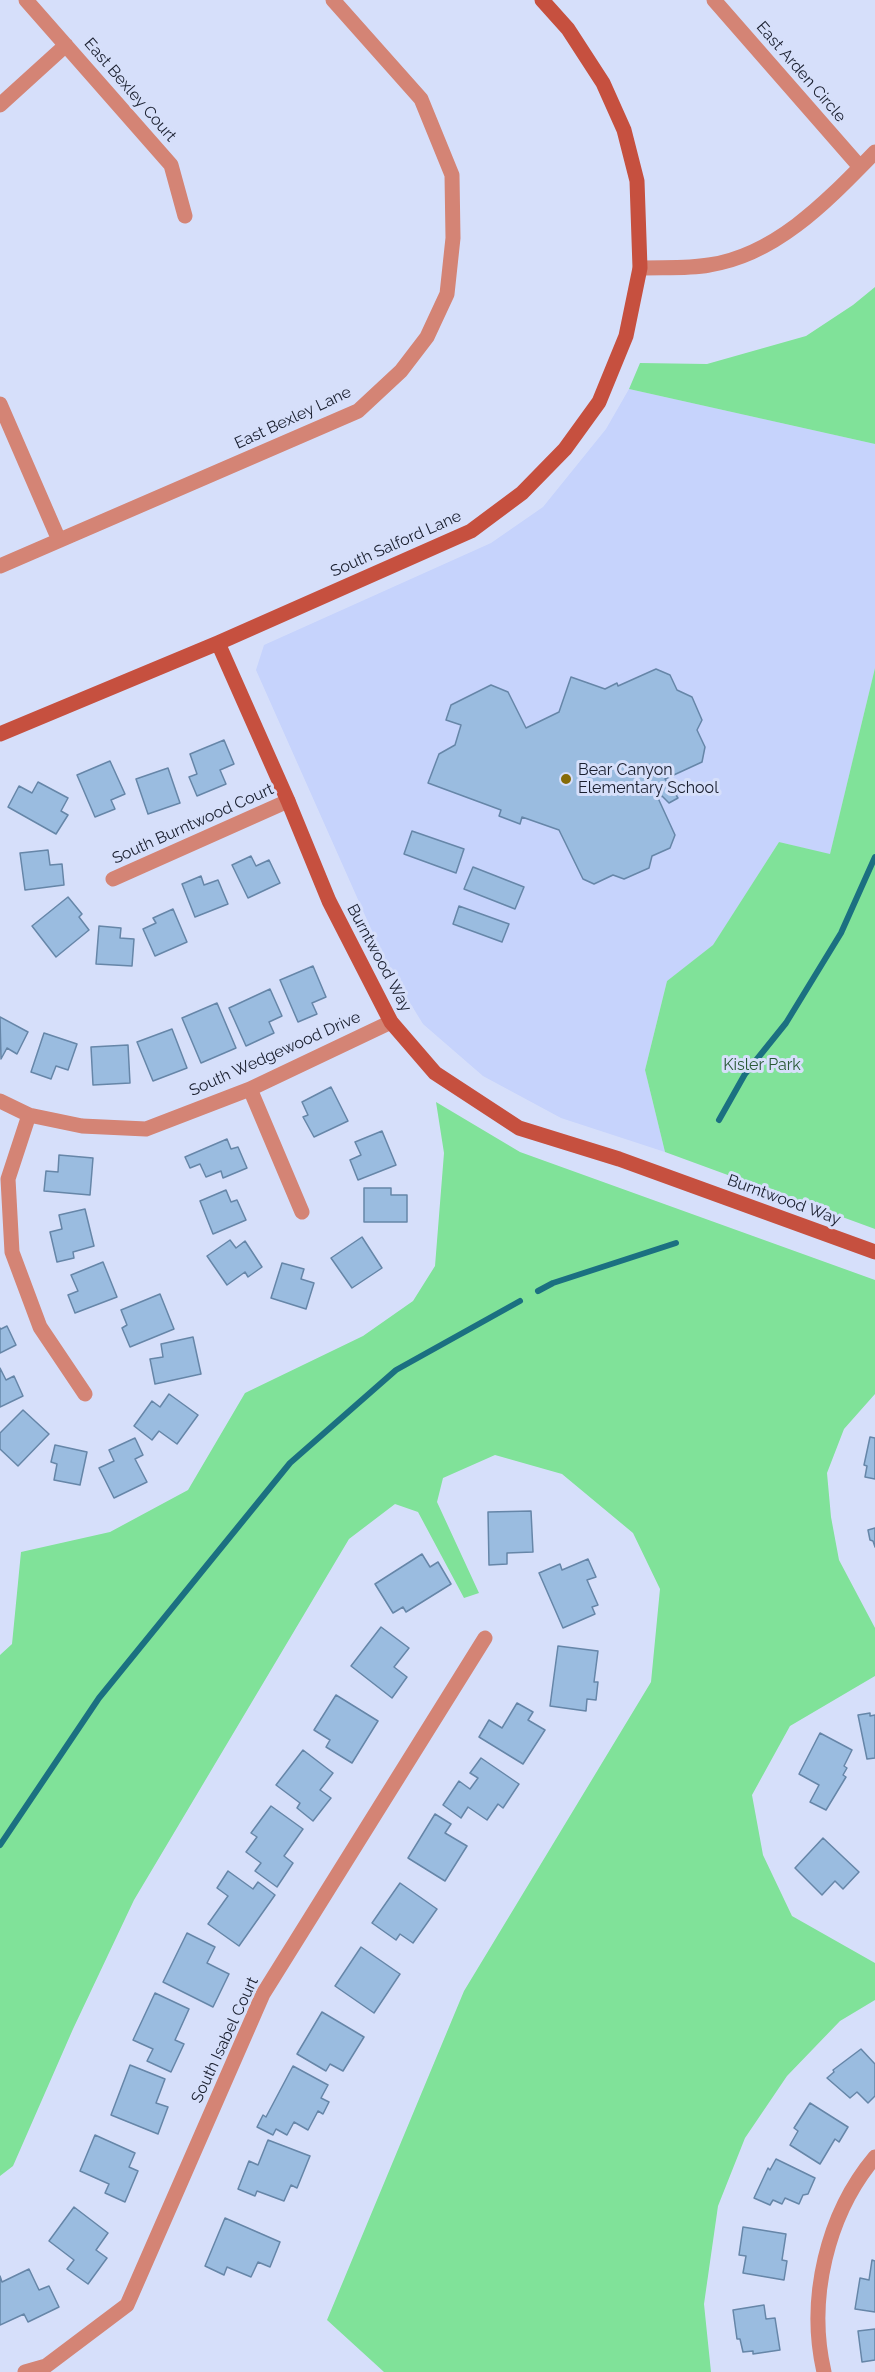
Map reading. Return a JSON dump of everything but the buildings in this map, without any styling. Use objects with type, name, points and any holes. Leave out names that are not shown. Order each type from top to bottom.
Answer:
[{"type":"street","name":"East Bexley Court","points":[[26,0],[171,165],[185,216]]},
{"type":"street","name":"East Bexley Lane","points":[[0,566],[358,411],[401,371],[427,337],[447,294],[453,238],[452,175],[421,99],[333,0]]},
{"type":"street","name":"South Salford Lane","points":[[0,734],[218,643],[471,531],[522,493],[565,449],[599,402],[626,336],[640,268],[637,181],[624,130],[603,83],[568,29],[542,0]]},
{"type":"street","name":"East Arden Circle","points":[[714,0],[860,167]]},
{"type":"street","points":[[0,105],[66,45]]},
{"type":"street","points":[[640,268],[710,265],[754,253],[803,221],[875,152]]},
{"type":"street","points":[[0,404],[59,540]]},
{"type":"street","name":"Burntwood Way","points":[[218,643],[288,801],[329,901],[391,1022],[435,1074],[519,1128],[619,1159],[875,1252]]},
{"type":"street","name":"South Burntwood Court","points":[[113,879],[288,801]]},
{"type":"street","name":"South Wedgewood Drive","points":[[0,1101],[29,1115],[82,1126],[146,1129],[250,1089],[391,1022]]},
{"type":"street","points":[[250,1089],[302,1212]]},
{"type":"street","points":[[29,1115],[9,1179],[12,1252],[40,1327],[85,1394]]},
{"type":"street","name":"South Isabel Court","points":[[26,2372],[46,2366],[127,2305],[263,1994],[485,1638]]},
{"type":"street","points":[[824,2372],[819,2350],[819,2299],[827,2253],[836,2222],[858,2177],[875,2157]]},
{"type":"shaded area","points":[[629,389],[875,444],[875,668],[830,855],[779,842],[713,946],[667,981],[645,1070],[665,1152],[561,1118],[483,1076],[423,1024],[388,967],[256,670],[264,645],[491,543],[543,507],[606,429]]},
{"type":"green space","points":[[875,287],[875,444],[629,389],[640,363],[707,364],[806,336],[853,305]]},
{"type":"green space","name":"Kisler Park","points":[[875,668],[875,1229],[665,1152],[645,1070],[667,981],[713,945],[779,842],[830,854]]},
{"type":"green space","points":[[436,1102],[520,1152],[875,1280],[875,1394],[844,1429],[827,1473],[831,1517],[839,1560],[875,1628],[875,1676],[790,1726],[752,1795],[763,1855],[792,1916],[875,1963],[875,2000],[840,2021],[787,2076],[745,2138],[718,2206],[704,2304],[711,2372],[384,2372],[327,2320],[464,1991],[651,1682],[660,1589],[633,1533],[562,1474],[495,1455],[443,1478],[437,1502],[479,1593],[464,1598],[418,1512],[395,1504],[349,1539],[134,1900],[73,2029],[13,2166],[0,2176],[0,1655],[12,1644],[21,1552],[110,1532],[188,1490],[245,1393],[363,1336],[413,1301],[435,1266],[444,1153]]},
{"type":"waterway","points":[[719,1120],[745,1074],[786,1023],[841,933],[875,857]]},
{"type":"waterway","points":[[538,1291],[553,1283],[676,1243]]},
{"type":"waterway","points":[[0,1845],[99,1698],[290,1463],[396,1370],[520,1301]]},
{"type":"place","name":"Bear Canyon Elementary School","points":[[566,779]]}]
